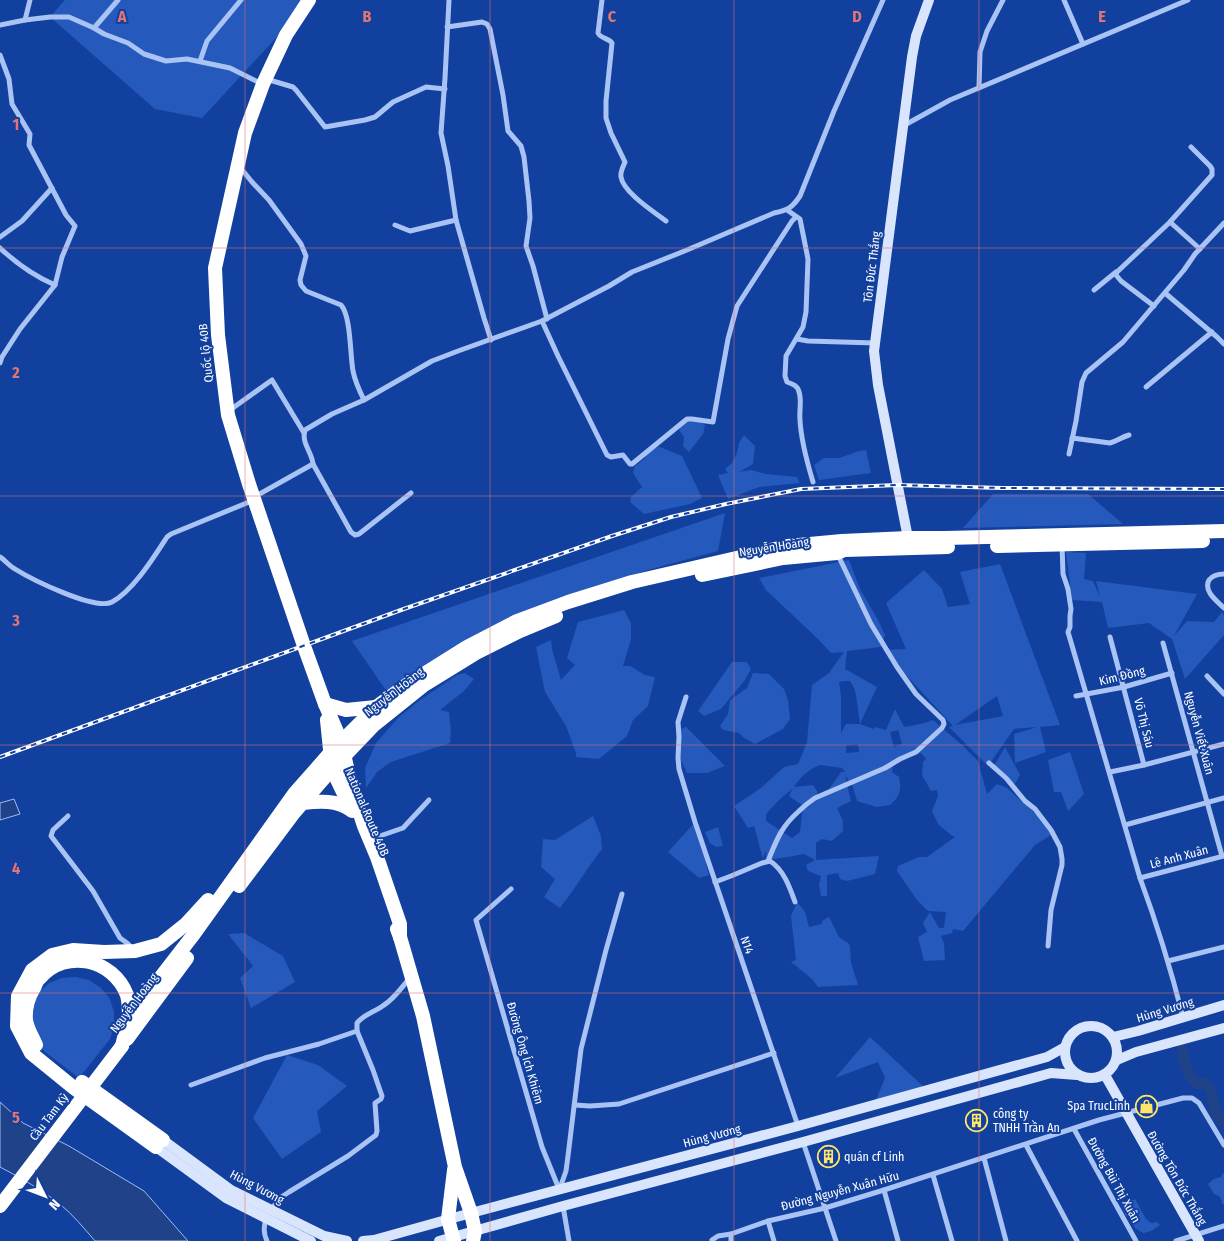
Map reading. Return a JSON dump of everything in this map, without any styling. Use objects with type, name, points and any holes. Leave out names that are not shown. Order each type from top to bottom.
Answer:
[{"type":"highway","name":"Quốc lộ 40B","points":[[308,0],[286,35],[264,82],[245,133],[215,268],[218,336],[228,412],[254,498],[325,704]]},
{"type":"highway","name":"Nguyễn Hoàng","points":[[122,1046],[129,1018],[194,934],[294,794],[341,741],[376,707],[408,684],[467,647],[517,621],[568,602],[632,582],[788,546],[908,538],[1224,531]]},
{"type":"highway","name":"Nguyễn Hoàng","points":[[122,1046],[293,814],[374,725],[424,685],[476,653],[520,631],[601,600],[686,578],[783,558],[837,553],[844,550],[1224,540]]},
{"type":"highway","points":[[325,704],[346,710],[376,707]]},
{"type":"highway","points":[[325,704],[341,741]]},
{"type":"highway","name":"National Route 40B","points":[[325,704],[332,770],[364,837],[400,937],[423,1016],[455,1167]]},
{"type":"highway","name":"National Route 40B","points":[[341,741],[352,789],[400,924],[400,937]]},
{"type":"highway","points":[[303,803],[316,801],[338,803],[351,810]]},
{"type":"highway","points":[[159,1143],[74,1088],[31,1053],[17,1026],[18,996],[32,970],[52,955],[73,950],[135,951],[162,944],[186,924],[266,834]]},
{"type":"highway","points":[[129,1018],[128,997],[120,980],[109,970],[93,962],[74,960],[56,965],[40,978],[27,999],[26,1021],[36,1046],[159,1143]]},
{"type":"highway","name":"Cầu Tam Kỳ","points":[[0,1206],[122,1046]]},
{"type":"highway","points":[[455,1167],[472,1212],[474,1236]]},
{"type":"highway","points":[[448,1240],[448,1219],[455,1167]]},
{"type":"main road","name":"Tôn Đức Thắng","points":[[908,538],[878,386],[874,351],[912,57],[916,36],[929,0]]},
{"type":"main road","name":"Hùng Vương","points":[[1113,1037],[1224,1006]]},
{"type":"main road","points":[[448,1240],[474,1236],[563,1206],[1052,1073],[1096,1078],[1105,1075],[1117,1060],[1117,1044],[1107,1030],[1090,1026],[1074,1032],[1068,1039],[1065,1047],[1067,1063],[1077,1075]]},
{"type":"main road","points":[[1117,1060],[1136,1052],[1224,1028]]},
{"type":"main road","name":"Hùng Vương","points":[[363,1241],[374,1240],[472,1212],[798,1126],[1047,1057],[1065,1047]]},
{"type":"main road","name":"Đường Tôn Đức Thắng","points":[[1105,1075],[1197,1238]]},
{"type":"main road","points":[[798,1126],[804,1142]]},
{"type":"main road","name":"Hùng Vương","points":[[159,1143],[231,1190],[324,1236],[347,1241]]},
{"type":"main road","name":"Hùng Vương","points":[[159,1143],[226,1198],[311,1241]]},
{"type":"main road","points":[[559,1190],[563,1206]]},
{"type":"street","points":[[25,20],[30,0]]},
{"type":"street","points":[[94,28],[118,0]]},
{"type":"street","points":[[200,61],[207,42],[241,0]]},
{"type":"street","points":[[449,0],[441,133],[456,220],[473,284],[491,340]]},
{"type":"street","points":[[602,0],[598,33],[601,37],[611,41],[612,44],[606,118],[625,162],[621,172],[621,179],[635,197],[666,221]]},
{"type":"street","points":[[304,433],[305,430],[332,414],[364,400],[432,361],[544,320],[632,272],[774,212],[787,210],[795,204],[800,196],[883,0]]},
{"type":"street","points":[[979,88],[980,52],[987,31],[1003,0]]},
{"type":"street","points":[[1065,0],[1083,44]]},
{"type":"street","points":[[903,126],[950,100],[1188,0]]},
{"type":"street","points":[[0,24],[50,17],[69,18],[128,43],[144,54],[159,59],[166,61],[187,59],[200,61],[230,68],[264,82],[288,86],[296,90],[325,128],[374,117],[393,102],[426,87],[444,89]]},
{"type":"street","points":[[447,27],[482,22],[487,24],[490,29],[508,132],[521,146],[524,156],[530,218],[526,246],[533,266],[544,320],[558,356],[607,455],[611,457],[623,455],[632,464],[687,419],[692,418],[713,422],[728,339],[737,306],[796,217]]},
{"type":"street","points":[[0,55],[8,79],[12,104],[30,134],[29,145],[66,215],[75,226],[62,257],[55,285],[20,329],[1,357],[0,363]]},
{"type":"street","points":[[1094,290],[1117,272],[1170,222],[1204,185],[1212,169],[1191,147]]},
{"type":"street","points":[[238,164],[270,200],[301,244],[306,256],[300,280],[302,288],[341,305],[343,308],[347,322],[353,373],[364,400]]},
{"type":"street","points":[[0,237],[22,222],[52,188]]},
{"type":"street","points":[[787,210],[800,219],[808,260],[806,312],[803,327],[786,356],[785,376],[788,382],[797,387],[800,394],[801,432],[813,482]]},
{"type":"street","points":[[395,225],[410,231],[456,220]]},
{"type":"street","points":[[1170,222],[1200,249]]},
{"type":"street","points":[[1069,454],[1082,382],[1086,373],[1102,358],[1118,347],[1224,223]]},
{"type":"street","points":[[0,248],[26,270],[55,285]]},
{"type":"street","points":[[1117,272],[1116,275],[1121,281],[1154,306]]},
{"type":"street","points":[[1165,293],[1224,344]]},
{"type":"street","points":[[1146,387],[1212,332]]},
{"type":"street","points":[[797,338],[805,341],[875,343]]},
{"type":"street","points":[[228,412],[272,380],[304,433],[303,436],[313,464],[351,532],[355,535],[359,534],[411,494]]},
{"type":"street","points":[[1072,438],[1110,443],[1129,435]]},
{"type":"street","points":[[0,557],[16,569],[67,594],[106,604],[113,601],[133,584],[171,534],[254,498],[313,464]]},
{"type":"street","points":[[1062,545],[1063,574],[1068,589],[1071,609],[1068,632],[1140,878],[1168,961],[1183,1017]]},
{"type":"street","points":[[715,882],[768,861],[782,829],[807,803],[916,752],[944,724],[943,720],[911,688],[893,660],[866,615],[837,553]]},
{"type":"street","points":[[1224,574],[1213,576],[1208,585],[1209,592],[1224,608]]},
{"type":"street","name":"Võ Thị Sáu","points":[[1110,637],[1144,765]]},
{"type":"street","name":"Nguyễn Viết Xuân","points":[[1164,643],[1223,856]]},
{"type":"street","name":"Kim Đồng","points":[[1076,696],[1124,687],[1172,673]]},
{"type":"street","points":[[1207,676],[1224,694]]},
{"type":"street","name":"N14","points":[[686,697],[678,722],[679,769],[695,822],[798,1126]]},
{"type":"street","points":[[1110,772],[1224,744]]},
{"type":"street","points":[[989,763],[1035,809],[1051,830],[1060,847],[1062,865],[1051,910],[1048,946]]},
{"type":"street","points":[[1125,825],[1224,798]]},
{"type":"street","points":[[370,839],[403,828],[429,800]]},
{"type":"street","points":[[68,816],[53,830],[50,836],[94,891],[120,938],[135,951]]},
{"type":"street","name":"Lê Anh Xuân","points":[[1140,878],[1223,856]]},
{"type":"street","points":[[768,861],[775,865],[785,879],[795,902]]},
{"type":"street","name":"Đường Ông Ích Khiêm","points":[[511,890],[476,920],[542,1147],[559,1190]]},
{"type":"street","points":[[559,1190],[566,1171],[581,1049],[622,894]]},
{"type":"street","points":[[1168,961],[1224,947]]},
{"type":"street","points":[[267,1241],[264,1235],[266,1219],[280,1198],[348,1156],[377,1134],[376,1103],[382,1096],[357,1031],[357,1023],[363,1016],[389,1002],[411,976]]},
{"type":"street","points":[[191,1085],[265,1058],[319,1044],[357,1031]]},
{"type":"street","points":[[575,1105],[619,1104],[774,1053]]},
{"type":"street","name":"Đường Nguyễn Xuân Hữu","points":[[712,1240],[718,1236],[731,1234],[768,1221],[825,1208],[933,1175],[1126,1112],[1183,1098],[1192,1098],[1199,1103],[1224,1145]]},
{"type":"street","name":"Đường Bùi Thị Xuân","points":[[1074,1129],[1136,1241]]},
{"type":"street","points":[[804,1142],[836,1241]]},
{"type":"street","points":[[1026,1145],[1077,1241]]},
{"type":"street","points":[[984,1158],[1006,1241]]},
{"type":"street","points":[[933,1175],[952,1241]]},
{"type":"street","points":[[884,1190],[898,1241]]},
{"type":"street","points":[[563,1206],[569,1241]]},
{"type":"street","points":[[768,1221],[774,1241]]},
{"type":"street","points":[[1176,1241],[1197,1238],[1224,1226]]},
{"type":"street","points":[[731,1234],[731,1241]]},
{"type":"shaded area","points":[[65,0],[311,0],[202,118],[155,109],[50,17]]},
{"type":"shaded area","points":[[684,420],[701,422],[705,425],[703,434],[689,452],[683,446],[684,437],[679,430]]},
{"type":"shaded area","points":[[744,435],[755,446],[753,464],[739,472],[751,470],[766,474],[797,477],[800,483],[759,487],[728,499],[718,475],[728,473],[725,469],[732,463]]},
{"type":"shaded area","points":[[660,447],[682,456],[702,498],[690,504],[644,514],[630,502],[631,497],[642,487],[633,473],[635,466],[644,459],[650,448]]},
{"type":"shaded area","points":[[866,450],[871,473],[819,480],[814,465],[824,458],[839,458]]},
{"type":"shaded area","points":[[993,494],[1088,494],[1123,524],[963,528]]},
{"type":"shaded area","points":[[725,513],[718,551],[648,570],[545,605],[387,692],[352,641]]},
{"type":"shaded area","points":[[1066,552],[1086,553],[1084,579],[1093,581],[1100,597],[1096,581],[1197,594],[1174,636],[1187,621],[1214,622],[1222,612],[1224,615],[1224,635],[1185,679],[1172,639],[1149,623],[1108,628],[1102,602],[1072,600]]},
{"type":"shaded area","points":[[849,560],[860,589],[885,635],[881,647],[847,651],[845,669],[877,687],[860,724],[874,729],[875,727],[886,730],[895,709],[904,727],[933,720],[978,761],[987,794],[997,784],[1007,788],[1056,832],[1035,845],[963,931],[953,929],[952,933],[941,936],[944,943],[945,960],[924,961],[918,937],[927,932],[923,923],[930,912],[939,928],[944,928],[946,912],[928,911],[917,900],[897,871],[898,866],[919,857],[927,857],[955,837],[938,824],[932,811],[938,796],[937,790],[931,791],[922,775],[923,762],[926,759],[921,753],[894,760],[892,772],[899,777],[900,789],[898,796],[890,805],[877,807],[857,801],[853,787],[845,775],[851,801],[837,808],[843,821],[843,831],[832,841],[822,839],[816,843],[816,860],[879,856],[875,874],[847,881],[840,879],[838,873],[827,875],[827,896],[821,896],[819,885],[821,876],[808,871],[806,865],[815,860],[804,854],[766,860],[766,850],[763,859],[754,826],[748,828],[734,806],[761,788],[784,767],[798,764],[807,742],[812,685],[829,673],[844,652],[831,653],[766,590],[759,578]],"holes":[[[850,681],[856,695],[860,724],[846,724],[841,733],[839,682]],[[898,730],[902,744],[894,747],[890,732]],[[858,744],[859,752],[846,753],[846,745]],[[820,765],[842,768],[845,772],[841,772],[829,789],[817,796],[817,791],[813,785],[794,787],[812,769]],[[793,788],[789,796],[803,806],[800,832],[792,838],[766,821],[766,814]]]},
{"type":"shaded area","points":[[1000,564],[1060,725],[1040,727],[1046,752],[1015,763],[1014,734],[1037,727],[1014,729],[988,766],[949,727],[953,726],[883,650],[906,649],[886,603],[924,570],[942,589],[948,607],[970,604],[960,572]],"holes":[[[997,696],[1003,716],[955,725]]]},
{"type":"shaded area","points":[[624,610],[631,623],[631,639],[623,666],[630,666],[645,675],[655,677],[648,706],[633,720],[627,736],[599,759],[576,757],[566,726],[545,692],[536,647],[551,640],[561,680],[575,665],[567,658],[578,622]]},
{"type":"shaded area","points":[[732,662],[747,662],[751,669],[745,680],[721,709],[704,716],[698,711]]},
{"type":"shaded area","points":[[465,673],[474,679],[464,691],[440,710],[449,712],[450,743],[391,762],[377,772],[366,788],[365,768],[376,743],[399,717],[420,700],[457,675]]},
{"type":"shaded area","points":[[753,673],[769,674],[784,689],[788,700],[790,719],[783,729],[755,744],[739,733],[723,730],[720,726],[728,714],[730,700],[747,688]]},
{"type":"shaded area","points":[[686,727],[725,766],[707,773],[687,773],[679,756],[676,731]]},
{"type":"shaded area","points":[[1005,747],[1020,775],[1015,784],[992,769]]},
{"type":"shaded area","points":[[1070,752],[1084,794],[1068,811],[1061,792],[1054,792],[1048,760]]},
{"type":"shaded area","points":[[14,799],[20,814],[0,820],[0,803]]},
{"type":"shaded area","points":[[593,816],[601,836],[602,849],[560,908],[544,897],[555,879],[541,867],[543,839],[555,840]]},
{"type":"shaded area","points":[[695,822],[708,860],[706,864],[709,875],[699,878],[668,852]]},
{"type":"shaded area","points":[[718,827],[723,846],[716,847],[710,843],[705,832]]},
{"type":"shaded area","points":[[797,902],[805,912],[809,927],[822,924],[822,921],[829,917],[839,937],[850,946],[851,963],[858,985],[818,987],[812,979],[791,962],[796,960],[791,916]]},
{"type":"shaded area","points":[[244,933],[283,956],[295,982],[251,1008],[240,978],[253,966],[228,934]]},
{"type":"shaded area","points":[[76,977],[89,980],[101,988],[110,999],[114,1012],[114,1026],[110,1039],[79,1078],[38,1046],[32,1033],[32,1005],[38,993],[49,983],[62,978]]},
{"type":"shaded area","points":[[870,1037],[925,1088],[875,1102],[885,1078],[878,1062],[835,1078]]},
{"type":"shaded area","points":[[287,1055],[318,1065],[347,1086],[317,1111],[321,1132],[282,1159],[253,1118]]},
{"type":"shaded area","points":[[0,1102],[23,1123],[69,1146],[144,1191],[188,1241],[95,1241],[60,1204],[31,1184],[0,1167]]},
{"type":"shaded area","points":[[1224,1173],[1224,1205],[1208,1184],[1214,1179],[1221,1177]]},
{"type":"shaded area","points":[[1135,1199],[1146,1219],[1151,1223],[1157,1222],[1160,1225],[1144,1233],[1136,1228],[1130,1216],[1126,1216],[1121,1205]]},
{"type":"waterway","points":[[1182,1048],[1188,1072],[1197,1084],[1202,1083],[1209,1087],[1217,1115],[1224,1124]]},
{"type":"railway","points":[[0,757],[401,610],[612,536],[671,517],[726,504],[801,489],[897,485],[1002,488],[1224,489]]},
{"type":"place","name":"Spa TrucLinh","points":[[1146,1106]]},
{"type":"place","name":"công ty TNHH Trần An","points":[[977,1121]]},
{"type":"place","name":"quán cf Linh","points":[[828,1157]]}]
